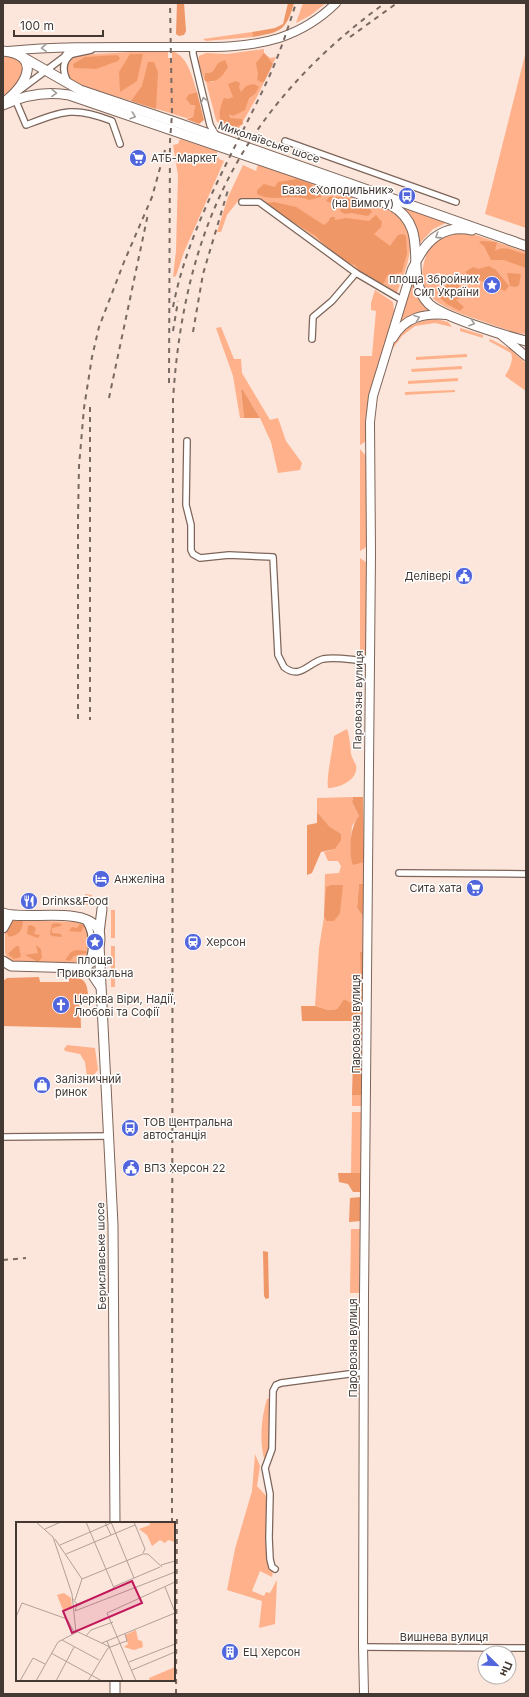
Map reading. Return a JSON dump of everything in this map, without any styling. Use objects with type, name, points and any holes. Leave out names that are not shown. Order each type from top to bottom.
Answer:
[{"type":"main road","points":[[3,51],[243,45],[279,38],[303,27],[336,3]]},
{"type":"main road","name":"Миколаївське шосе","points":[[3,51],[19,55],[70,86],[515,242]]},
{"type":"main road","points":[[3,104],[15,96],[25,81],[27,73],[26,63],[19,55]]},
{"type":"main road","name":"Миколаївське шосе","points":[[15,96],[52,93],[69,95],[380,201],[397,209],[407,220],[414,232],[417,260]]},
{"type":"main road","points":[[524,340],[449,316],[430,304],[425,299],[418,282],[417,260],[432,239],[439,234],[455,228],[474,230],[526,246]]},
{"type":"main road","name":"Паровозна вулиця","points":[[364,1694],[364,1372],[370,661],[370,422],[373,396],[402,300],[417,260]]},
{"type":"main road","name":"Паровозна вулиця","points":[[385,357],[398,330],[407,322],[426,315],[449,316]]},
{"type":"main road","points":[[499,333],[526,356]]},
{"type":"main road","points":[[6,920],[79,917],[92,914],[102,909],[99,941],[92,962],[87,966],[80,968],[6,963]]},
{"type":"main road","points":[[79,917],[93,922],[96,926],[99,941]]},
{"type":"main road","name":"Бериславське шосе","points":[[99,941],[113,1225],[114,1522]]},
{"type":"main road","points":[[80,968],[95,976],[101,989]]},
{"type":"main road","points":[[115,1681],[115,1694]]},
{"type":"street","points":[[193,47],[192,54],[210,125],[217,137]]},
{"type":"street","points":[[71,50],[15,96],[26,125],[64,112],[82,111],[112,121],[120,144]]},
{"type":"street","points":[[70,86],[64,74],[64,65],[71,50]]},
{"type":"street","points":[[285,141],[456,202]]},
{"type":"street","points":[[242,202],[253,201],[263,204],[356,273],[402,300]]},
{"type":"street","points":[[312,339],[313,317],[332,301],[356,273]]},
{"type":"street","points":[[187,441],[186,505],[191,525],[191,550],[193,554],[200,558],[229,555],[272,557],[278,655],[284,667],[296,673],[302,672],[323,659],[370,661]]},
{"type":"street","points":[[399,873],[526,874]]},
{"type":"street","points":[[79,917],[87,922],[91,934],[90,957],[86,964],[80,968]]},
{"type":"street","points":[[3,1137],[109,1136]]},
{"type":"street","points":[[275,1569],[272,1567],[270,1559],[270,1494],[265,1468],[272,1449],[273,1391],[276,1385],[281,1383],[364,1372]]},
{"type":"street","name":"Вишнева вулиця","points":[[363,1647],[526,1648]]},
{"type":"shaded area","points":[[177,3],[184,3],[186,31],[184,35],[179,36],[176,34]]},
{"type":"shaded area","points":[[288,3],[294,3],[285,25],[281,29],[270,34],[253,37],[252,32],[275,28],[283,24]]},
{"type":"shaded area","points":[[303,3],[326,3],[311,15],[296,23]]},
{"type":"shaded area","points":[[252,32],[253,37],[206,41],[203,39]]},
{"type":"shaded area","points":[[264,49],[264,53],[270,58],[276,57],[257,97],[238,130],[225,132],[216,120],[206,82],[213,82],[218,63],[212,72],[205,73],[204,79],[198,63],[199,56],[206,53],[227,54]]},
{"type":"shaded area","points":[[168,50],[168,58],[172,58],[172,51],[182,58],[189,68],[197,92],[189,94],[195,104],[193,117],[186,118],[76,84],[67,74],[67,62],[77,55]]},
{"type":"shaded area","points":[[526,51],[526,228],[485,214]]},
{"type":"shaded area","points":[[264,53],[273,64],[264,82],[261,82],[257,80],[258,74],[256,63]]},
{"type":"shaded area","points":[[130,54],[143,54],[137,81],[120,92],[119,72]]},
{"type":"shaded area","points":[[3,55],[20,60],[24,68],[22,81],[3,96]]},
{"type":"shaded area","points":[[117,55],[120,58],[118,61],[96,69],[74,68],[73,64],[85,57]]},
{"type":"shaded area","points":[[225,60],[228,67],[222,76],[217,80],[206,82],[204,79],[205,73],[212,72],[218,63]]},
{"type":"shaded area","points":[[148,62],[154,62],[158,72],[156,109],[131,101],[142,86]]},
{"type":"shaded area","points":[[236,81],[240,83],[239,88],[241,92],[246,86],[254,84],[259,87],[255,94],[249,98],[245,110],[233,116],[229,114],[230,118],[242,119],[243,124],[225,132],[220,119],[221,107],[224,98],[228,99],[233,97],[228,84]]},
{"type":"shaded area","points":[[197,92],[204,120],[199,124],[186,119],[193,117],[195,105],[191,105],[186,99],[189,94]]},
{"type":"shaded area","points":[[180,139],[217,151],[219,159],[224,161],[184,252],[176,276],[173,277],[176,251],[178,175],[173,145],[178,144]]},
{"type":"shaded area","points":[[258,164],[388,208],[399,217],[406,227],[410,237],[410,248],[405,272],[396,295],[363,276],[321,242],[261,200],[249,199],[238,201],[227,215],[221,232],[217,232],[228,197],[243,165],[256,171]]},
{"type":"shaded area","points":[[297,179],[311,184],[321,195],[321,197],[309,200],[296,197],[270,198],[257,194],[257,190],[264,184],[275,187],[278,182]]},
{"type":"shaded area","points":[[329,197],[344,197],[369,207],[372,212],[368,216],[351,213],[345,214],[341,212],[338,206],[326,201]]},
{"type":"shaded area","points":[[274,202],[296,207],[324,225],[331,217],[335,217],[335,220],[346,218],[369,221],[376,215],[382,222],[381,227],[374,234],[390,246],[398,235],[403,234],[406,236],[407,253],[402,272],[387,276],[384,283],[377,285],[363,276],[355,265],[345,262],[316,236],[267,206],[267,203]]},
{"type":"shaded area","points":[[400,205],[448,222],[433,229],[420,243],[414,222]]},
{"type":"shaded area","points":[[467,232],[526,252],[526,334],[516,333],[452,310],[442,305],[427,292],[423,283],[422,272],[425,259],[431,246],[441,238]]},
{"type":"shaded area","points":[[479,242],[497,242],[495,251],[503,248],[526,254],[526,268],[504,260],[491,260],[484,246]]},
{"type":"shaded area","points":[[489,266],[496,270],[509,286],[505,291],[468,275],[465,272],[473,267],[478,269]]},
{"type":"shaded area","points":[[507,273],[521,274],[519,285],[516,287],[510,286]]},
{"type":"shaded area","points":[[455,275],[460,277],[459,291],[464,296],[456,300],[464,307],[460,311],[447,304],[440,298],[443,289]]},
{"type":"shaded area","points":[[412,281],[420,300],[428,308],[427,311],[416,313],[400,321]]},
{"type":"shaded area","points":[[375,290],[393,302],[394,311],[367,406],[367,438],[365,442],[360,445],[360,356],[372,356],[376,311],[371,310],[371,303]]},
{"type":"shaded area","points":[[436,319],[448,322],[452,327],[435,323],[415,326],[402,336],[393,348],[397,335],[402,330],[415,323]]},
{"type":"shaded area","points":[[221,327],[234,359],[241,359],[242,373],[270,420],[278,418],[286,441],[302,463],[300,470],[278,473],[271,442],[260,418],[243,390],[241,391],[244,418],[240,418],[233,376],[216,328]]},
{"type":"shaded area","points":[[460,328],[483,335],[483,338],[460,331]]},
{"type":"shaded area","points":[[490,339],[510,349],[526,363],[526,391],[505,376],[511,362],[511,353],[489,341]]},
{"type":"shaded area","points":[[467,354],[467,357],[416,360],[416,357]]},
{"type":"shaded area","points":[[462,366],[462,369],[412,372],[411,369]]},
{"type":"shaded area","points":[[458,378],[458,381],[408,384],[408,381]]},
{"type":"shaded area","points":[[241,390],[243,390],[260,418],[244,418]]},
{"type":"shaded area","points":[[455,390],[455,392],[405,395],[405,392]]},
{"type":"shaded area","points":[[360,449],[366,456],[368,543],[365,548],[360,551]]},
{"type":"shaded area","points":[[360,558],[367,563],[367,649],[365,654],[360,658]]},
{"type":"shaded area","points":[[347,729],[351,754],[356,765],[356,770],[351,779],[347,782],[337,787],[328,788],[328,777],[334,736]]},
{"type":"shaded area","points":[[353,797],[352,802],[359,816],[352,826],[350,852],[364,862],[364,884],[359,884],[357,908],[364,918],[364,952],[360,952],[361,1026],[354,1021],[359,1011],[350,1002],[344,999],[337,1009],[328,1010],[315,1006],[319,948],[324,917],[325,874],[339,873],[341,866],[338,861],[328,861],[324,852],[335,849],[341,834],[329,826],[317,812],[317,798]]},
{"type":"shaded area","points":[[353,797],[363,797],[364,862],[353,865],[350,847],[354,826],[359,816],[352,802]]},
{"type":"shaded area","points":[[317,812],[329,826],[341,834],[341,840],[335,849],[321,852],[312,873],[307,875],[307,825],[317,823]]},
{"type":"shaded area","points":[[359,884],[364,884],[364,918],[357,908]]},
{"type":"shaded area","points":[[331,885],[343,885],[340,913],[334,921],[327,921],[324,917],[326,887]]},
{"type":"shaded area","points":[[85,894],[92,895],[92,904],[85,905]]},
{"type":"shaded area","points":[[111,910],[115,910],[115,938],[111,938]]},
{"type":"shaded area","points":[[14,920],[80,922],[85,924],[88,942],[85,960],[80,964],[13,962],[7,959],[5,953],[5,930]]},
{"type":"shaded area","points":[[23,920],[22,927],[20,932],[9,937],[5,930],[11,921]]},
{"type":"shaded area","points":[[52,924],[62,924],[61,926],[52,928],[52,933],[61,934],[62,937],[52,936],[50,934]]},
{"type":"shaded area","points":[[80,924],[84,926],[81,932],[69,931],[72,927],[77,928]]},
{"type":"shaded area","points":[[31,925],[36,928],[34,934],[40,935],[38,938],[27,934],[28,926]]},
{"type":"shaded area","points":[[36,945],[41,949],[42,958],[38,962],[25,955],[38,953]]},
{"type":"shaded area","points":[[16,946],[19,946],[21,957],[14,959],[8,954]]},
{"type":"shaded area","points":[[111,946],[115,946],[115,987],[111,987]]},
{"type":"shaded area","points":[[76,950],[86,951],[87,953],[74,956],[70,961],[65,960],[71,952]]},
{"type":"shaded area","points":[[360,952],[364,952],[363,1095],[352,1095],[354,1021],[361,1025]]},
{"type":"shaded area","points":[[39,977],[40,982],[69,982],[69,977],[77,978],[85,982],[88,994],[80,994],[81,1028],[3,1026],[3,981],[7,978]]},
{"type":"shaded area","points":[[344,999],[350,1002],[359,1011],[354,1021],[302,1021],[301,1006],[315,1006],[328,1010],[337,1009]]},
{"type":"shaded area","points":[[67,1045],[95,1048],[98,1070],[91,1078],[87,1077],[85,1062],[80,1054],[65,1051],[64,1049]]},
{"type":"shaded area","points":[[352,1095],[363,1095],[363,1106],[352,1106]]},
{"type":"shaded area","points":[[352,1112],[363,1112],[362,1173],[351,1173]]},
{"type":"shaded area","points":[[338,1173],[362,1173],[362,1192],[353,1192],[348,1184],[339,1182]]},
{"type":"shaded area","points":[[361,1197],[361,1221],[349,1222],[350,1198]]},
{"type":"shaded area","points":[[351,1229],[360,1229],[359,1293],[350,1293]]},
{"type":"shaded area","points":[[263,1251],[268,1252],[269,1298],[266,1299],[264,1296]]},
{"type":"shaded area","points":[[271,1398],[270,1447],[265,1462],[261,1439],[262,1422],[267,1399]]},
{"type":"shaded area","points":[[255,1454],[260,1466],[257,1486],[268,1498],[273,1571],[272,1577],[260,1571],[252,1591],[264,1596],[266,1592],[270,1593],[277,1580],[275,1624],[259,1628],[262,1601],[227,1590],[235,1549],[252,1491]]},
{"type":"railway","points":[[169,383],[170,141],[172,114],[170,3]]},
{"type":"railway","points":[[173,307],[180,276],[201,218],[269,77],[296,3]]},
{"type":"railway","points":[[172,1522],[173,400],[179,337],[191,279],[208,225],[230,175],[259,128],[294,84],[336,42],[385,3]]},
{"type":"railway","points":[[350,37],[397,3]]},
{"type":"railway","points":[[78,719],[79,466],[84,408],[92,357],[99,327],[124,262],[152,197],[165,150]]},
{"type":"railway","points":[[193,332],[203,274],[228,190]]},
{"type":"railway","points":[[109,398],[148,214]]},
{"type":"railway","points":[[173,331],[178,301]]},
{"type":"railway","points":[[90,407],[90,720]]},
{"type":"railway","points":[[3,1260],[26,1258]]},
{"type":"railway","points":[[176,1694],[177,1514]]},
{"type":"place","name":"АТБ-Маркет","points":[[138,158]]},
{"type":"place","name":"База «Холодильник» (на вимогу)","points":[[407,196]]},
{"type":"place","name":"площа Збройних Сил України","points":[[492,285]]},
{"type":"place","name":"Делівері","points":[[464,576]]},
{"type":"place","name":"Анжеліна","points":[[101,879]]},
{"type":"place","name":"Сита хата","points":[[475,888]]},
{"type":"place","name":"Drinks&Food","points":[[29,901]]},
{"type":"place","name":"площа Привокзальна","points":[[95,942]]},
{"type":"place","name":"Херсон","points":[[193,942]]},
{"type":"place","name":"Церква Віри, Надії, Любові та Софії","points":[[61,1005]]},
{"type":"place","name":"Залізничний ринок","points":[[42,1085]]},
{"type":"place","name":"ТОВ Центральна автостанція","points":[[130,1128]]},
{"type":"place","name":"ВПЗ Херсон 22","points":[[131,1168]]},
{"type":"place","name":"ЕЦ Херсон","points":[[230,1652]]}]
